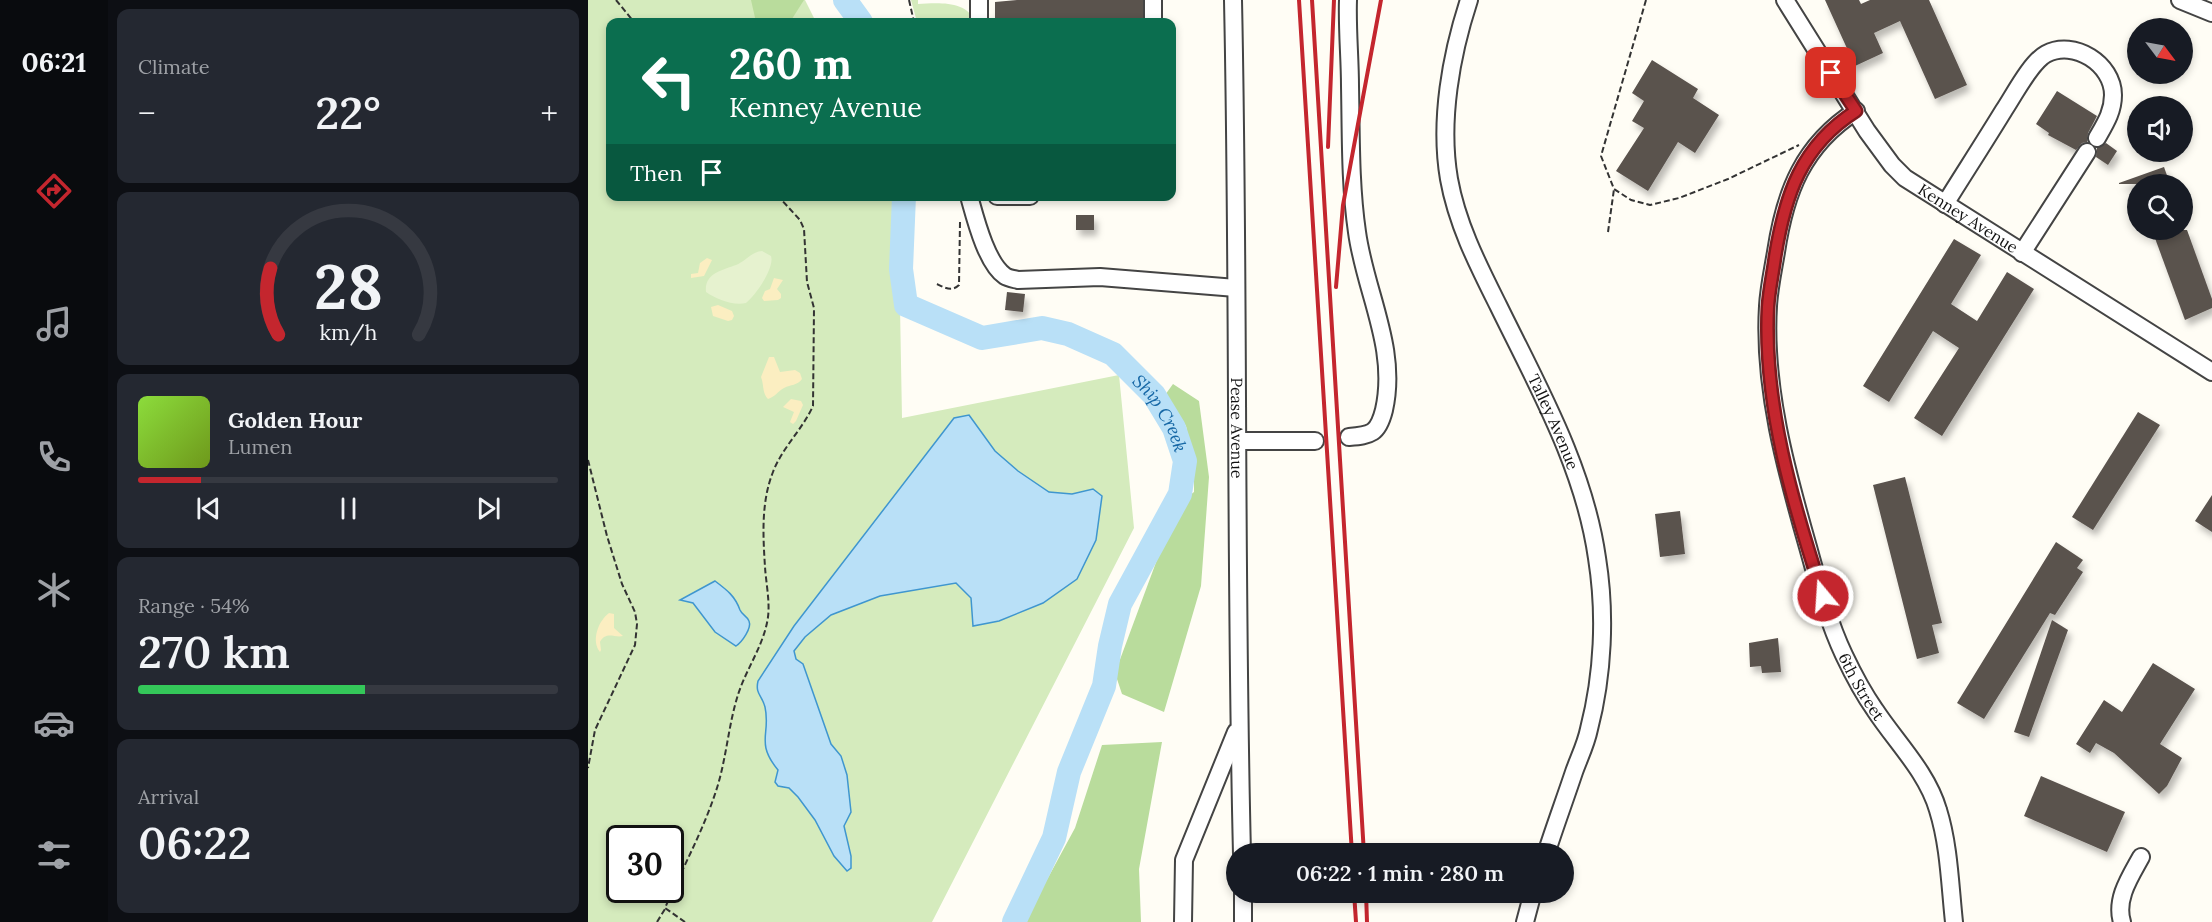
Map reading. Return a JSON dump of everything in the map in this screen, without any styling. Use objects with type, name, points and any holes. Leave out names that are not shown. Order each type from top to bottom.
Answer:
[{"type":"street","points":[[979,0],[979,18]]},
{"type":"street","points":[[1153,0],[1153,18]]},
{"type":"street","name":"Pease Avenue","points":[[1233,0],[1242,843]]},
{"type":"street","points":[[1348,0],[1350,120],[1356,230],[1361,257],[1380,322],[1387,359],[1384,411],[1378,428],[1370,435],[1349,437]]},
{"type":"street","name":"Talley Avenue","points":[[1470,0],[1462,22],[1453,63],[1447,109],[1446,155],[1454,203],[1472,251],[1556,425],[1575,470],[1588,511],[1598,559],[1602,609],[1597,689],[1589,730],[1550,843]]},
{"type":"street","name":"Kenney Avenue","points":[[1785,0],[1867,132],[1905,178],[2212,372]]},
{"type":"street","points":[[2180,0],[2212,13]]},
{"type":"street","points":[[1945,204],[2027,74],[2045,55],[2063,50],[2084,53],[2107,74],[2113,94],[2110,116],[2022,253]]},
{"type":"street","name":"6th Street","points":[[1856,111],[1837,123],[1817,142],[1807,157],[1786,207],[1768,304],[1768,352],[1773,402],[1785,464],[1816,575],[1842,652],[1874,710],[1912,760],[1930,789],[1938,809],[1945,844],[1954,922]]},
{"type":"street","points":[[970,201],[988,252],[996,267],[1005,277],[1018,280],[1100,277],[1236,288]]},
{"type":"street","points":[[1239,441],[1315,441]]},
{"type":"street","points":[[1184,922],[1184,860],[1239,725]]},
{"type":"street","points":[[2122,922],[2121,899],[2141,857]]},
{"type":"street","points":[[1243,903],[1243,922]]},
{"type":"street","points":[[1526,922],[1530,903]]},
{"type":"path","points":[[616,0],[631,18]]},
{"type":"path","points":[[909,0],[913,18]]},
{"type":"path","points":[[1608,231],[1614,189],[1601,156],[1646,0]]},
{"type":"path","points":[[1614,189],[1631,200],[1650,205],[1679,198],[1728,179],[1796,145],[1817,142]]},
{"type":"path","points":[[657,922],[716,791],[736,699],[760,643],[768,617],[765,506],[772,473],[782,453],[808,418],[813,406],[814,308],[807,282],[804,229],[800,220],[783,201]]},
{"type":"path","points":[[937,284],[951,289],[955,289],[958,285],[960,220]]},
{"type":"path","points":[[588,460],[607,536],[622,584],[635,612],[637,624],[636,645],[595,730],[588,768]]},
{"type":"path","points":[[665,908],[685,922]]},
{"type":"green space","points":[[588,0],[805,0],[814,18],[606,18],[606,201],[898,201],[902,418],[1119,375],[1134,528],[932,922],[588,922]]},
{"type":"green space","points":[[751,0],[804,0],[793,18],[755,18]]},
{"type":"green space","points":[[911,0],[918,0],[918,4],[942,3],[959,6],[972,18],[916,18]]},
{"type":"green space","points":[[762,251],[771,256],[770,267],[759,288],[746,303],[736,304],[725,301],[706,292],[708,280],[715,273]]},
{"type":"green space","points":[[1173,384],[1199,401],[1209,477],[1201,586],[1164,712],[1122,694],[1115,673],[1181,502],[1194,492],[1194,466],[1186,426],[1165,395]]},
{"type":"green space","points":[[1162,742],[1139,869],[1141,922],[1024,922],[1075,828],[1102,745]]},
{"type":"sand","points":[[707,258],[712,260],[704,276],[691,278],[691,274],[698,273],[700,263]]},
{"type":"sand","points":[[774,278],[783,280],[777,289],[781,298],[764,301],[762,298],[765,291],[770,289]]},
{"type":"sand","points":[[718,305],[732,311],[734,316],[732,320],[728,321],[713,316],[711,307]]},
{"type":"sand","points":[[769,357],[774,357],[780,372],[795,370],[800,373],[802,379],[768,399],[761,377]]},
{"type":"sand","points":[[791,399],[801,401],[803,405],[793,424],[790,422],[794,412],[783,407]]},
{"type":"sand","points":[[609,613],[614,614],[614,628],[623,636],[610,636],[602,639],[600,652],[596,642],[597,631]]},
{"type":"water","points":[[969,415],[995,451],[1018,471],[1049,492],[1072,494],[1093,489],[1102,496],[1096,540],[1077,579],[1043,603],[999,621],[973,626],[971,598],[956,583],[880,596],[831,615],[805,637],[794,651],[796,659],[803,664],[831,744],[841,756],[847,775],[851,812],[844,826],[851,856],[851,868],[847,871],[834,856],[815,820],[798,797],[789,788],[778,786],[775,782],[778,770],[765,745],[766,716],[764,703],[757,689],[758,681],[794,626],[954,418]]},
{"type":"water","points":[[715,581],[733,597],[750,624],[746,635],[736,646],[715,632],[693,603],[680,600]]},
{"type":"building","points":[[1143,0],[1143,18],[995,18],[995,2]]},
{"type":"building","points":[[1825,0],[1859,0],[1861,4],[1870,0],[1929,0],[1967,85],[1935,99],[1900,21],[1874,33],[1883,53],[1855,66]]},
{"type":"building","points":[[1652,60],[1698,89],[1693,98],[1719,115],[1695,153],[1678,142],[1648,191],[1616,171],[1644,128],[1632,121],[1644,101],[1632,93]]},
{"type":"building","points":[[2057,91],[2097,116],[2088,133],[2087,142],[2082,143],[2076,150],[2048,135],[2049,133],[2036,124]]},
{"type":"building","points":[[2106,143],[2117,151],[2108,165],[2096,157],[2097,148]]},
{"type":"building","points":[[2164,167],[2166,174],[2144,174]]},
{"type":"building","points":[[1076,215],[1094,215],[1094,230],[1076,230]]},
{"type":"building","points":[[1954,239],[1981,255],[1951,304],[1977,321],[2007,272],[2034,289],[1942,436],[1914,418],[1959,348],[1933,331],[1889,402],[1863,386]]},
{"type":"building","points":[[2156,240],[2191,240],[2212,299],[2212,308],[2185,320]]},
{"type":"building","points":[[1007,292],[1025,294],[1023,312],[1005,310]]},
{"type":"building","points":[[2138,412],[2160,425],[2093,530],[2072,517]]},
{"type":"building","points":[[1905,477],[1942,623],[1932,625],[1939,653],[1917,659],[1873,485]]},
{"type":"building","points":[[2212,495],[2212,532],[2195,521]]},
{"type":"building","points":[[1680,511],[1685,554],[1660,557],[1655,514]]},
{"type":"building","points":[[2056,542],[2083,560],[2077,568],[2083,572],[2055,615],[2050,613],[1984,719],[1957,703]]},
{"type":"building","points":[[2052,620],[2068,630],[2029,737],[2014,732]]},
{"type":"building","points":[[1778,638],[1781,672],[1762,673],[1761,666],[1750,667],[1749,643]]},
{"type":"building","points":[[2153,663],[2195,689],[2160,744],[2182,758],[2167,786],[2159,794],[2114,753],[2096,743],[2090,753],[2076,744],[2104,700],[2122,712]]},
{"type":"building","points":[[2041,776],[2125,812],[2107,852],[2024,816]]},
{"type":"waterway","name":"Ship Creek","points":[[845,0],[858,18]]},
{"type":"waterway","name":"Ship Creek","points":[[904,201],[901,269],[906,305],[982,338],[1042,328],[1068,334],[1113,354],[1154,395],[1174,428],[1185,461],[1180,494],[1120,604],[1104,686],[1069,772],[1054,838],[1014,922]]},
{"type":"railway","points":[[1299,0],[1351,843]]},
{"type":"railway","points":[[1312,0],[1363,843]]},
{"type":"railway","points":[[1328,147],[1334,0]]},
{"type":"railway","points":[[1336,287],[1343,205],[1381,0]]},
{"type":"railway","points":[[1355,903],[1356,922]]},
{"type":"railway","points":[[1366,903],[1367,922]]},
{"type":"route","points":[[1823,596],[1785,464],[1773,402],[1767,333],[1768,304],[1778,241],[1786,207],[1798,176],[1817,142],[1837,123],[1856,111],[1831,73]]}]
